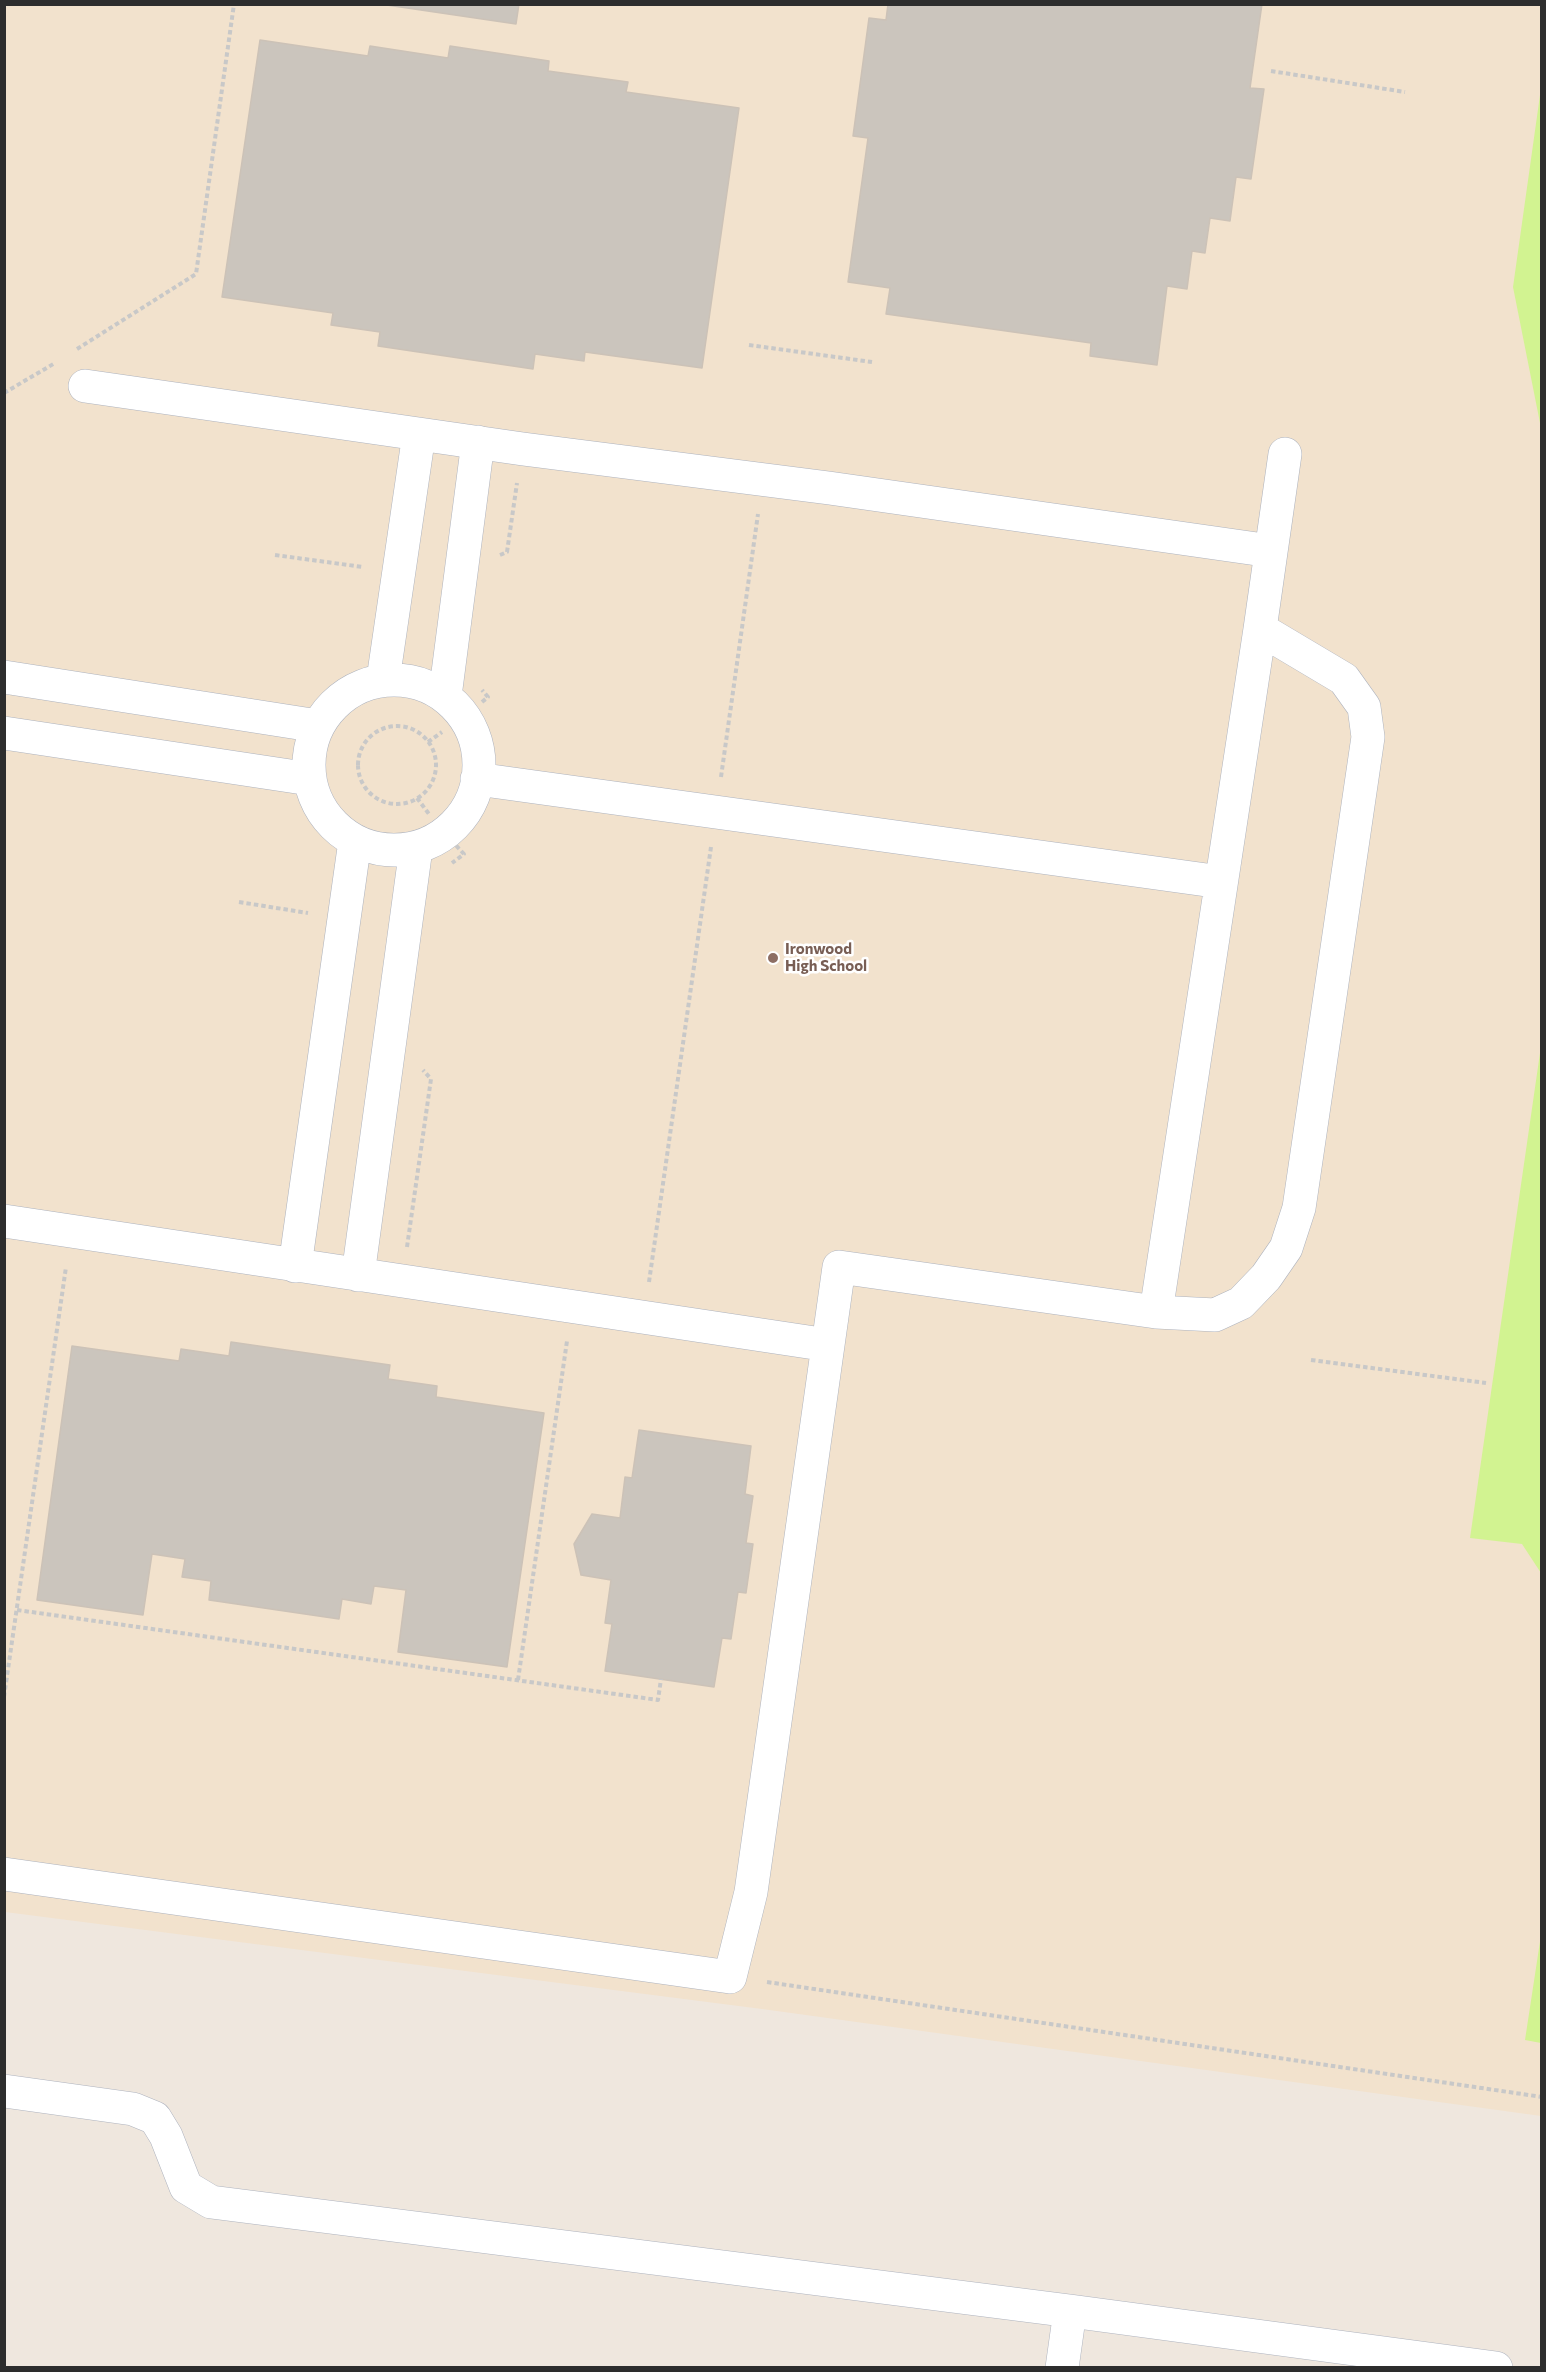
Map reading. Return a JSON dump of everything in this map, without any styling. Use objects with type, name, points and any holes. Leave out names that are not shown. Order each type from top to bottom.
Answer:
[{"type":"street","points":[[85,386],[1271,551]]},
{"type":"street","points":[[383,680],[418,434]]},
{"type":"street","points":[[445,696],[478,442]]},
{"type":"street","points":[[1156,1312],[1285,454]]},
{"type":"street","points":[[4,1874],[730,1977],[751,1892],[839,1267],[1156,1312],[1215,1315],[1241,1303],[1266,1277],[1286,1248],[1301,1197],[1368,737],[1364,707],[1344,679],[1260,629]]},
{"type":"street","points":[[4,677],[318,726]]},
{"type":"street","points":[[383,680],[405,680],[426,685],[445,696],[464,716],[476,740],[479,767],[477,779],[474,794],[461,818],[445,833],[416,848],[395,851],[375,848],[355,841],[334,825],[318,804],[310,779],[312,743],[318,726],[329,709],[344,695],[363,685],[383,680]]},
{"type":"street","points":[[4,733],[310,779]]},
{"type":"street","points":[[477,779],[1221,882]]},
{"type":"street","points":[[295,1266],[355,841]]},
{"type":"street","points":[[358,1275],[416,848]]},
{"type":"street","points":[[4,1221],[828,1345]]},
{"type":"street","points":[[4,2091],[133,2109],[155,2118],[166,2136],[186,2187],[211,2202],[1496,2367]]},
{"type":"street","points":[[1062,2367],[1070,2311]]},
{"type":"path","points":[[74,351],[196,274],[234,4]]},
{"type":"path","points":[[1271,71],[1405,92]]},
{"type":"path","points":[[750,345],[872,362]]},
{"type":"path","points":[[4,393],[64,357]]},
{"type":"path","points":[[644,1318],[764,480]]},
{"type":"path","points":[[389,726],[415,729],[428,742],[436,760],[430,785],[422,795],[411,801],[386,802],[375,797],[366,788],[358,764],[367,740],[389,726]]},
{"type":"path","points":[[445,833],[464,854],[449,866]]},
{"type":"path","points":[[402,1282],[431,1079],[420,1066]]},
{"type":"path","points":[[4,1697],[68,1256]]},
{"type":"path","points":[[518,1680],[567,1340]]},
{"type":"path","points":[[1311,1360],[1486,1383]]},
{"type":"path","points":[[17,1610],[658,1700],[661,1679]]},
{"type":"path","points":[[730,1977],[1542,2097]]},
{"type":"shaded area","name":"Ironwood High School","points":[[5,5],[1541,5],[1541,2116],[762,2009],[5,1912]]},
{"type":"green space","points":[[1541,88],[1541,428],[1513,287]]},
{"type":"green space","points":[[1541,1046],[1541,1573],[1522,1544],[1470,1538]]},
{"type":"green space","points":[[1541,1935],[1541,2043],[1525,2040]]},
{"type":"building","points":[[380,4],[519,4],[516,24]]},
{"type":"building","points":[[888,4],[1262,4],[1250,88],[1264,89],[1251,179],[1236,177],[1230,221],[1210,218],[1205,253],[1192,251],[1187,289],[1167,286],[1157,365],[1090,356],[1091,343],[886,314],[890,288],[848,282],[868,138],[853,136],[869,18],[886,20]]},
{"type":"building","points":[[260,40],[368,56],[370,46],[448,58],[450,46],[549,61],[548,71],[628,82],[626,92],[739,108],[702,368],[585,352],[584,361],[535,354],[533,369],[378,346],[380,332],[331,325],[333,313],[222,297]]},
{"type":"building","points":[[231,1342],[390,1365],[388,1379],[437,1386],[436,1397],[544,1413],[507,1667],[398,1652],[406,1590],[374,1586],[371,1604],[342,1599],[339,1619],[209,1600],[211,1581],[182,1577],[185,1559],[152,1554],[143,1615],[37,1600],[72,1346],[179,1361],[181,1349],[229,1356]]},
{"type":"building","points":[[639,1430],[751,1446],[745,1494],[753,1496],[746,1543],[753,1544],[746,1593],[738,1592],[731,1639],[722,1638],[714,1687],[605,1671],[612,1624],[605,1623],[611,1580],[581,1575],[574,1544],[592,1514],[620,1518],[625,1477],[632,1478]]},
{"type":"place","name":"Ironwood High School","points":[[773,958]]}]
